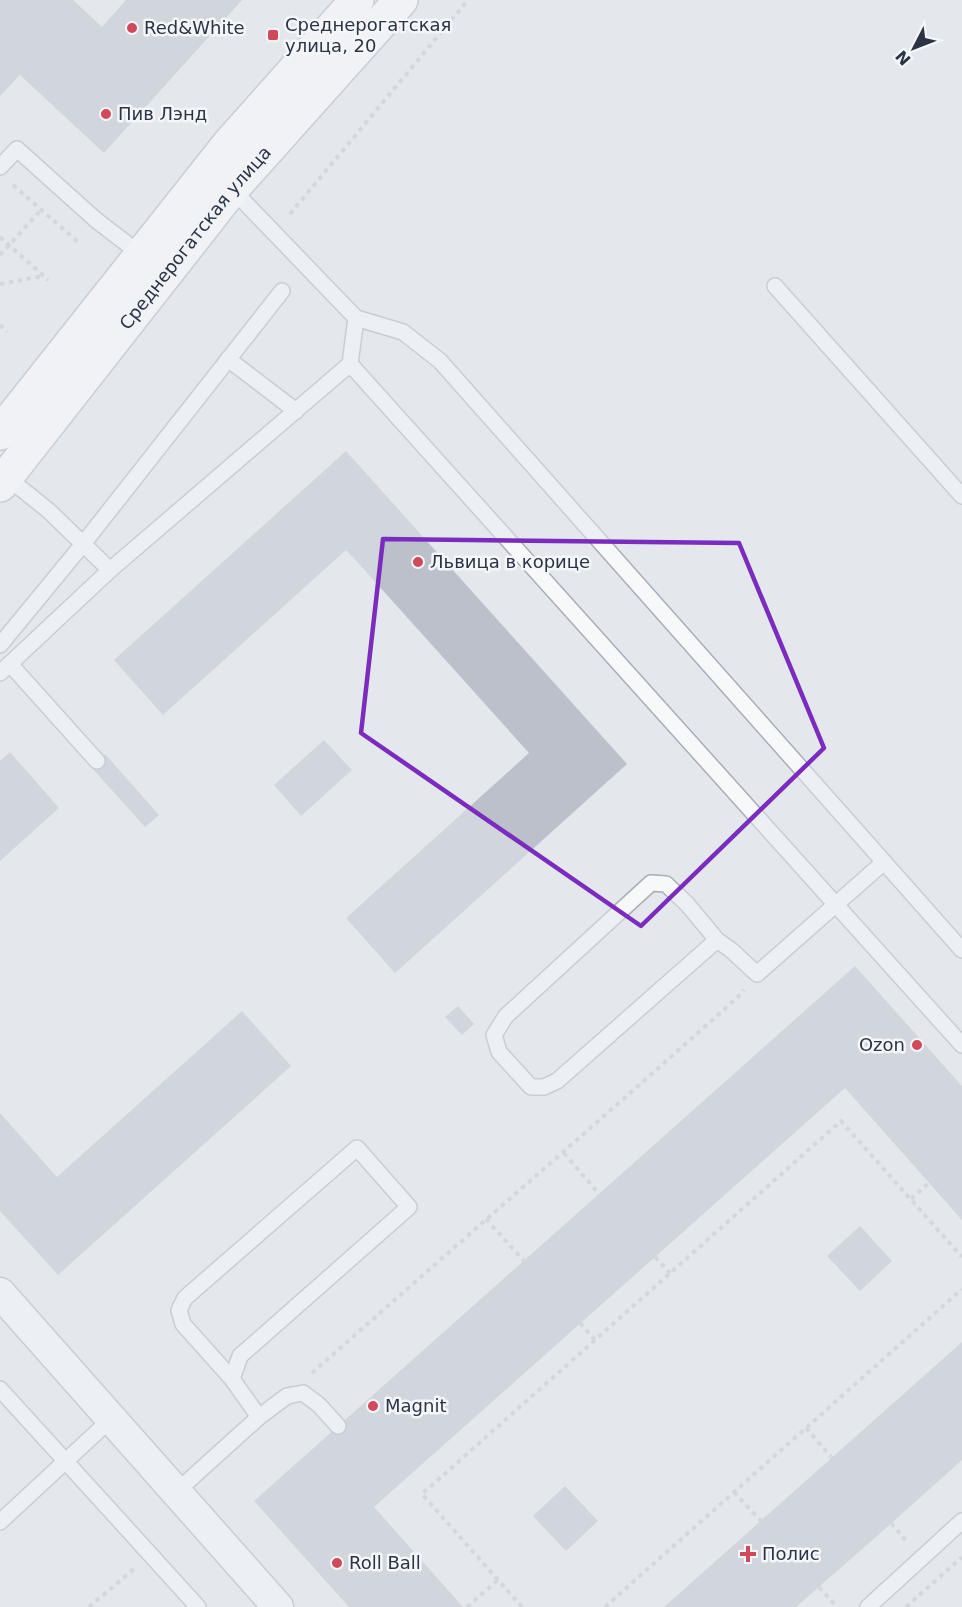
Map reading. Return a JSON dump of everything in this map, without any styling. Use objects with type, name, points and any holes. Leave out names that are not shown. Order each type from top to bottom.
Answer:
[{"type":"street","name":"Среднерогатская улица","points":[[220,179],[229,144],[357,0]]},
{"type":"street","name":"Среднерогатская улица","points":[[0,433],[152,264],[220,179],[400,0]]},
{"type":"street","name":"Среднерогатская улица","points":[[2,478],[152,264]]},
{"type":"street","points":[[0,1293],[278,1607]]},
{"type":"lane","points":[[4,174],[17,149],[96,220],[152,264]]},
{"type":"lane","points":[[220,179],[356,318],[403,332],[440,361],[962,950]]},
{"type":"lane","points":[[775,286],[962,496]]},
{"type":"lane","points":[[0,645],[83,544],[282,291]]},
{"type":"lane","points":[[97,761],[5,669],[110,570],[350,364],[356,318]]},
{"type":"lane","points":[[228,359],[296,411]]},
{"type":"lane","points":[[350,364],[962,1045]]},
{"type":"lane","points":[[2,478],[49,511],[110,570]]},
{"type":"lane","points":[[717,940],[557,1082],[544,1087],[531,1086],[499,1052],[494,1035],[506,1016],[651,883],[666,884],[687,904],[717,940],[757,974],[884,862]]},
{"type":"lane","points":[[232,1379],[240,1356],[409,1207],[357,1148],[185,1298],[179,1310],[183,1324],[232,1379],[259,1417]]},
{"type":"lane","points":[[0,1389],[198,1607]]},
{"type":"lane","points":[[176,1491],[259,1417],[287,1396],[303,1393],[319,1405],[338,1426]]},
{"type":"lane","points":[[0,1522],[111,1419]]},
{"type":"lane","points":[[868,1607],[962,1521]]},
{"type":"path","points":[[290,214],[468,0]]},
{"type":"path","points":[[4,174],[78,242]]},
{"type":"path","points":[[0,255],[42,210]]},
{"type":"path","points":[[0,237],[48,280]]},
{"type":"path","points":[[0,284],[43,276]]},
{"type":"path","points":[[0,325],[7,332]]},
{"type":"path","points":[[287,1396],[737,998],[757,974]]},
{"type":"path","points":[[522,1607],[422,1494],[841,1121],[962,1257]]},
{"type":"path","points":[[564,1153],[599,1194]]},
{"type":"path","points":[[911,1199],[929,1183]]},
{"type":"path","points":[[486,1219],[524,1261]]},
{"type":"path","points":[[655,1257],[670,1273]]},
{"type":"path","points":[[605,1607],[962,1289]]},
{"type":"path","points":[[580,1323],[595,1340]]},
{"type":"path","points":[[806,1428],[832,1458]]},
{"type":"path","points":[[734,1492],[761,1521]]},
{"type":"path","points":[[906,1607],[962,1557]]},
{"type":"path","points":[[89,1607],[134,1568],[141,1576]]},
{"type":"path","points":[[467,1607],[498,1580]]},
{"type":"path","points":[[819,1587],[837,1607]]},
{"type":"highlighted area","points":[[383,539],[739,543],[824,748],[641,926],[361,733]]},
{"type":"building","points":[[0,0],[73,0],[102,27],[126,0],[242,0],[104,153],[20,75],[0,96]]},
{"type":"building","points":[[346,451],[627,764],[395,973],[346,918],[529,753],[346,550],[163,715],[114,660]]},
{"type":"building","points":[[324,740],[352,770],[301,816],[274,785]]},
{"type":"building","points":[[10,752],[59,808],[0,861],[0,761]]},
{"type":"building","points":[[105,754],[159,815],[145,827],[91,767]]},
{"type":"building","points":[[855,966],[962,1086],[962,1220],[845,1088],[374,1507],[463,1607],[349,1607],[254,1501]]},
{"type":"building","points":[[458,1006],[474,1024],[462,1035],[445,1017]]},
{"type":"building","points":[[242,1011],[291,1066],[58,1275],[0,1211],[0,1113],[57,1177]]},
{"type":"building","points":[[860,1226],[892,1261],[860,1291],[827,1256]]},
{"type":"building","points":[[962,1342],[962,1460],[877,1536],[796,1607],[664,1607]]},
{"type":"building","points":[[565,1486],[598,1521],[566,1551],[533,1516]]},
{"type":"place","name":"Red&White","points":[[132,28]]},
{"type":"place","name":"Среднерогатская улица, 20","points":[[273,35]]},
{"type":"place","name":"Пив Лэнд","points":[[106,114]]},
{"type":"place","name":"Львица в корице","points":[[418,562]]},
{"type":"place","name":"Ozon","points":[[917,1045]]},
{"type":"place","name":"Magnit","points":[[373,1406]]},
{"type":"place","name":"Полис","points":[[748,1554]]},
{"type":"place","name":"Roll Ball","points":[[337,1563]]}]
